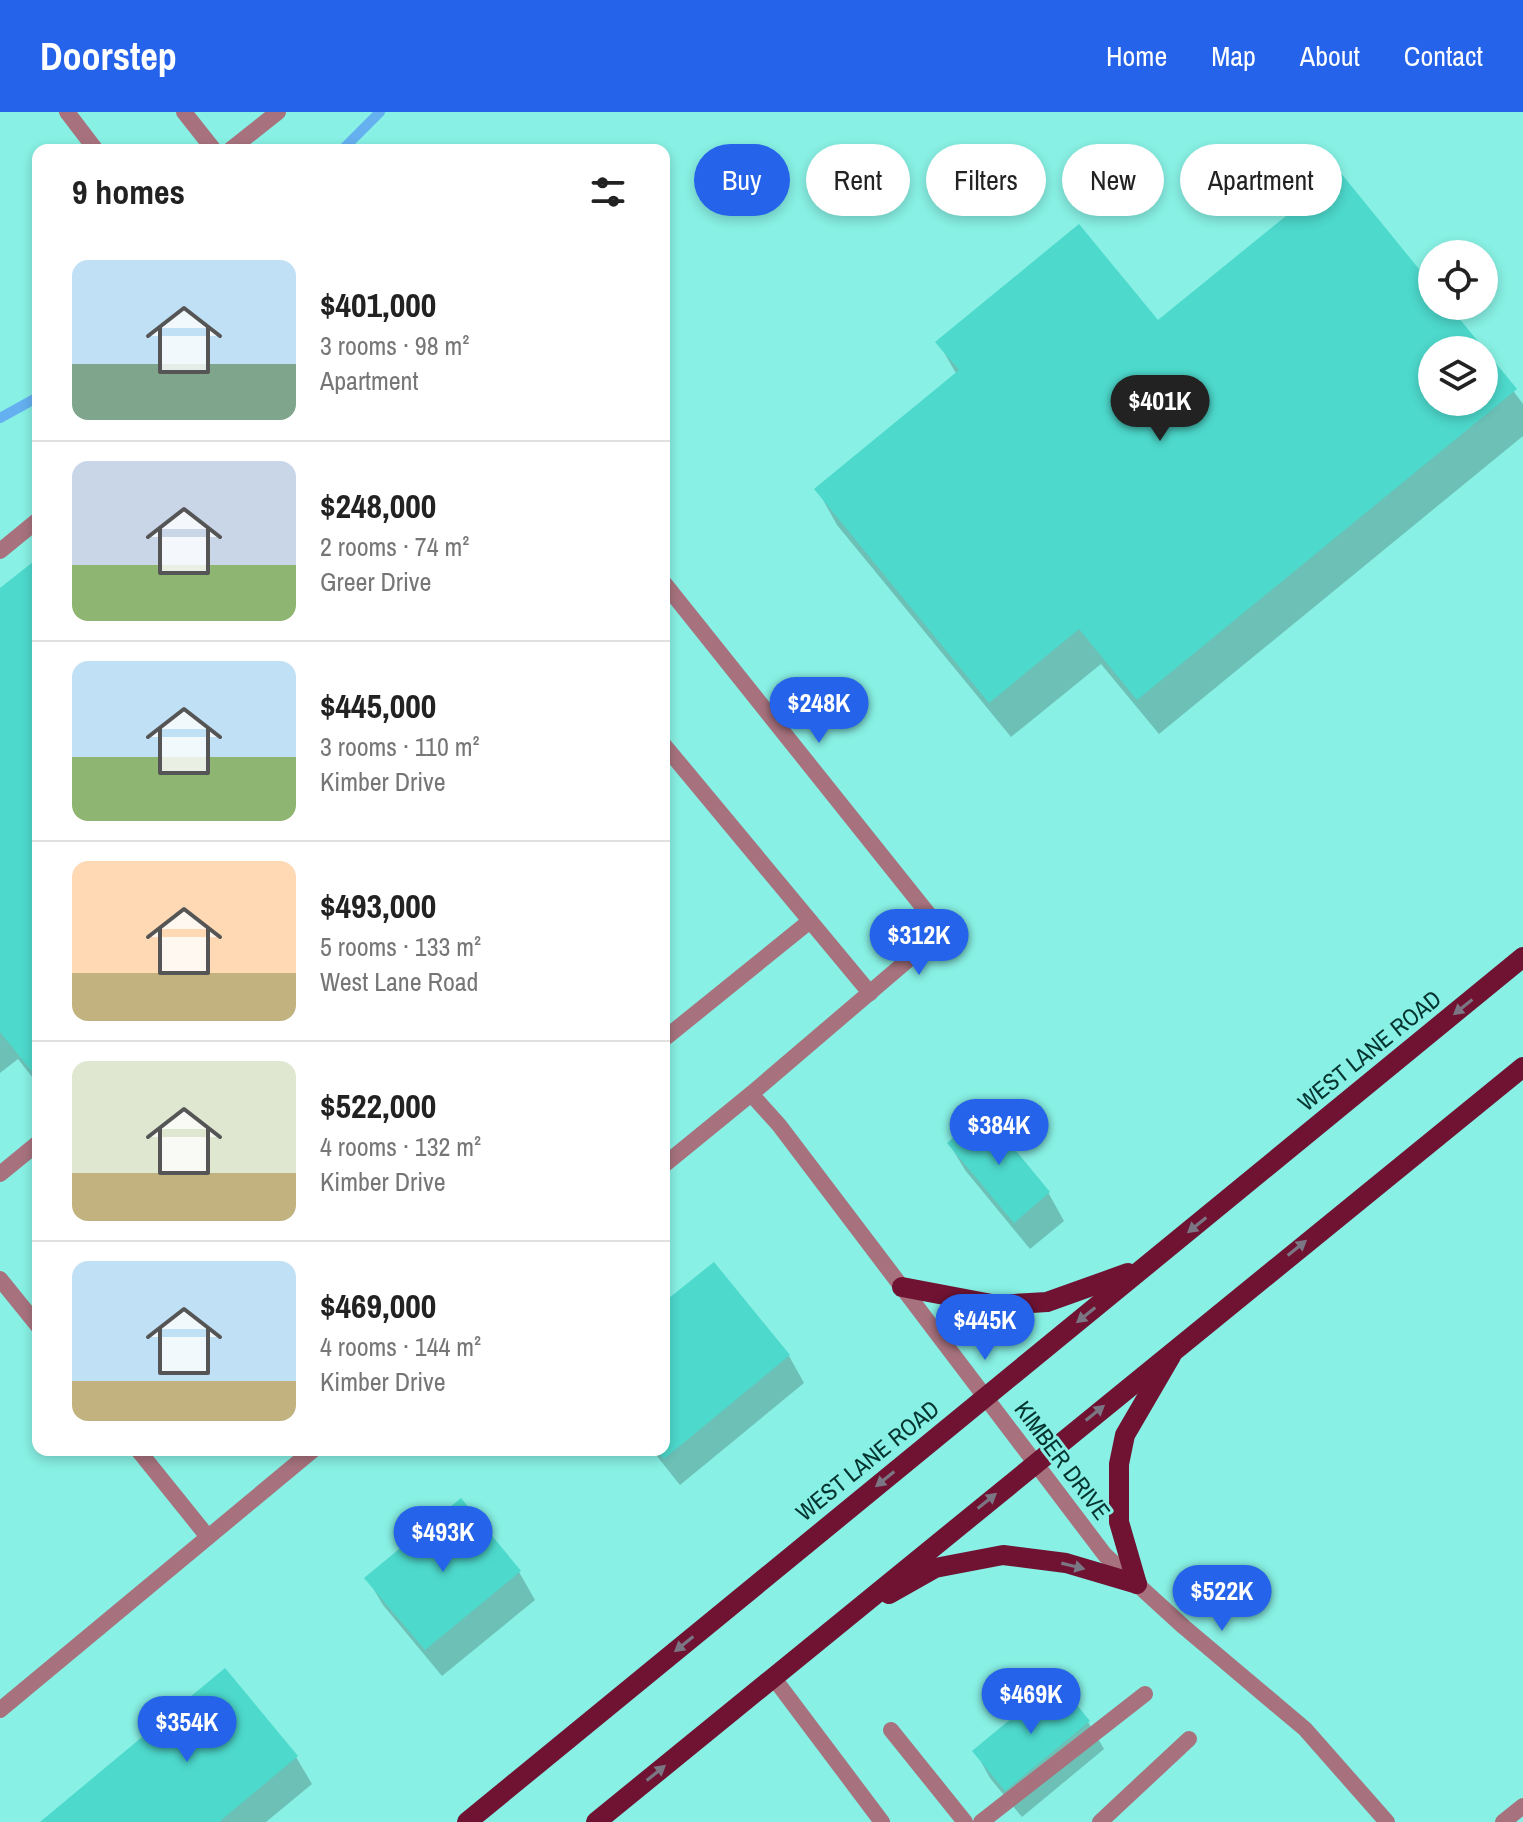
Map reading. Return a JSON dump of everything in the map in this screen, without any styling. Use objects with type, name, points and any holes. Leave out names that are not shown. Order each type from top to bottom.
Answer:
[{"type":"main road","name":"WEST LANE ROAD","points":[[467,1822],[1523,957]]},
{"type":"main road","points":[[596,1822],[1176,1347],[1521,1070]]},
{"type":"main road","points":[[902,1287],[997,1305],[1047,1302],[1147,1266]]},
{"type":"main road","points":[[1137,1584],[1119,1522],[1119,1464],[1125,1435],[1154,1390],[1176,1347]]},
{"type":"main road","points":[[842,1620],[935,1568],[1003,1555],[1066,1563],[1137,1584]]},
{"type":"street","points":[[67,112],[91,144]]},
{"type":"street","points":[[184,112],[209,144]]},
{"type":"street","points":[[238,144],[278,112]]},
{"type":"street","points":[[0,551],[32,525]]},
{"type":"street","points":[[670,591],[942,931],[670,1160]]},
{"type":"street","points":[[670,752],[870,993]]},
{"type":"street","points":[[670,1034],[810,921]]},
{"type":"street","name":"KIMBER DRIVE","points":[[751,1094],[779,1125],[1105,1555],[1305,1729],[1387,1822]]},
{"type":"street","points":[[0,1174],[32,1148]]},
{"type":"street","points":[[0,1279],[32,1319]]},
{"type":"street","points":[[143,1456],[208,1537]]},
{"type":"street","points":[[0,1710],[306,1456]]},
{"type":"street","points":[[773,1677],[882,1822]]},
{"type":"street","points":[[981,1822],[1145,1694]]},
{"type":"street","points":[[891,1730],[965,1822]]},
{"type":"street","points":[[1100,1822],[1189,1739]]},
{"type":"street","points":[[1503,1822],[1523,1806]]},
{"type":"building","points":[[1342,174],[1418,268],[1418,320],[1460,320],[1474,336],[1418,336],[1418,416],[1484,416],[1137,700],[1079,629],[989,703],[814,489],[959,370],[935,342],[1079,224],[1158,320],[1286,216],[1342,216]]},
{"type":"building","points":[[1498,366],[1517,389],[1498,405]]},
{"type":"building","points":[[32,563],[32,1072],[0,1032],[0,588]]},
{"type":"building","points":[[984,1112],[1050,1192],[1014,1223],[947,1143]]},
{"type":"building","points":[[714,1262],[790,1355],[670,1454],[670,1297]]},
{"type":"building","points":[[461,1498],[521,1571],[425,1650],[364,1578]]},
{"type":"building","points":[[225,1668],[298,1756],[219,1822],[40,1822]]},
{"type":"building","points":[[1057,1681],[1090,1721],[1005,1791],[972,1751]]},
{"type":"waterway","points":[[348,144],[380,112]]},
{"type":"waterway","points":[[0,418],[32,400]]}]
